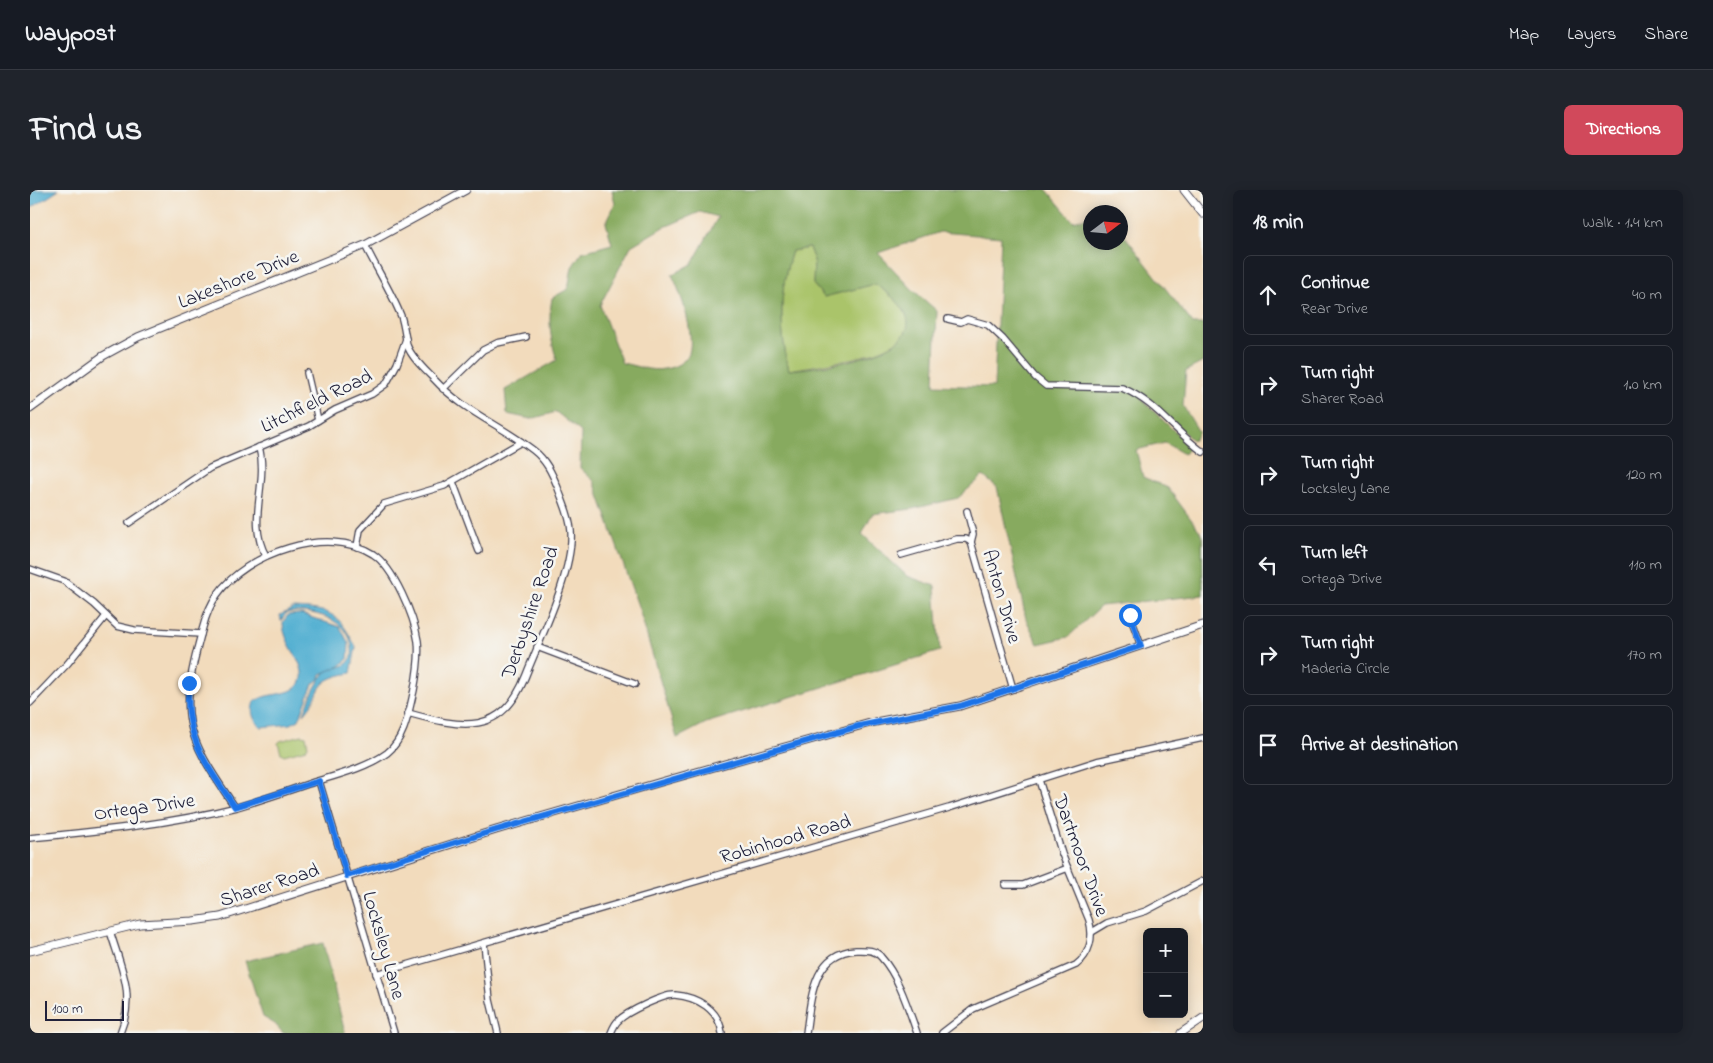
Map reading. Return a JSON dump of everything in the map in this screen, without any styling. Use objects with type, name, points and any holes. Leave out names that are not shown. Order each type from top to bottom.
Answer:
[{"type":"street","name":"Lakeshore Drive","points":[[30,410],[103,356],[138,337],[365,244],[466,190]]},
{"type":"street","points":[[1184,190],[1203,214]]},
{"type":"street","points":[[365,244],[401,316],[406,339]]},
{"type":"street","points":[[948,319],[961,322],[967,319],[988,325],[1003,339],[1035,377],[1046,386],[1122,388],[1133,392],[1155,408],[1185,439],[1203,452]]},
{"type":"street","points":[[443,389],[483,350],[496,343],[526,338]]},
{"type":"street","name":"Derbyshire Road","points":[[406,339],[410,351],[443,389],[470,411],[532,449],[546,463],[565,506],[571,530],[566,566],[523,683],[512,702],[500,715],[489,721],[459,725],[408,713]]},
{"type":"street","name":"Litchfield Road","points":[[129,523],[210,468],[318,420],[383,387],[397,364],[406,339]]},
{"type":"street","points":[[307,373],[318,420]]},
{"type":"street","points":[[357,547],[360,530],[384,504],[436,489],[453,482],[520,442]]},
{"type":"street","points":[[259,447],[262,468],[257,529],[259,542],[266,556]]},
{"type":"street","points":[[453,482],[479,551]]},
{"type":"street","name":"Anton Drive","points":[[968,511],[973,534],[971,542],[1013,689]]},
{"type":"street","points":[[901,554],[957,539],[966,538],[971,542]]},
{"type":"street","name":"Ortega Drive","points":[[30,838],[183,818],[235,807],[319,781],[385,754],[399,740],[408,713],[418,665],[415,628],[399,589],[385,564],[374,555],[357,547],[330,542],[307,544],[266,556],[244,570],[217,595],[205,618],[189,683],[187,702],[190,725],[201,754],[235,807]]},
{"type":"street","points":[[30,570],[64,581],[94,604],[117,626],[124,629],[201,634]]},
{"type":"street","points":[[1130,615],[1141,646]]},
{"type":"street","points":[[30,703],[68,663],[106,616]]},
{"type":"street","name":"Sharer Road","points":[[30,951],[140,924],[193,921],[220,916],[496,830],[849,729],[960,706],[1203,625]]},
{"type":"street","points":[[537,646],[635,684]]},
{"type":"street","name":"Robinhood Road","points":[[376,974],[1039,780],[1097,761],[1203,738]]},
{"type":"street","name":"Dartmoor Drive","points":[[942,1033],[973,1009],[1076,965],[1087,953],[1092,932],[1068,868],[1039,780]]},
{"type":"street","name":"Locksley Lane","points":[[319,781],[394,1033]]},
{"type":"street","points":[[1005,885],[1023,885],[1068,868]]},
{"type":"street","points":[[1092,932],[1107,923],[1146,911],[1203,881]]},
{"type":"street","points":[[110,931],[129,996],[128,1012],[120,1033]]},
{"type":"street","points":[[484,943],[490,1000],[498,1033]]},
{"type":"street","points":[[806,1033],[812,992],[824,967],[834,956],[860,950],[874,952],[881,956],[904,998],[917,1033]]},
{"type":"street","points":[[611,1033],[619,1020],[626,1015],[665,997],[675,995],[704,1003],[718,1020],[722,1033]]},
{"type":"street","points":[[1181,1033],[1203,1018]]},
{"type":"green space","points":[[612,190],[1047,190],[1073,221],[1083,219],[1083,250],[1128,250],[1128,240],[1193,324],[1203,324],[1203,362],[1186,371],[1183,406],[1199,432],[1193,441],[1145,395],[1141,399],[1190,446],[1184,454],[1165,443],[1136,450],[1143,477],[1168,488],[1202,534],[1203,595],[1101,606],[1068,637],[1038,644],[1026,619],[997,487],[983,476],[958,498],[912,509],[872,514],[862,534],[907,576],[935,586],[940,651],[706,723],[677,738],[639,609],[594,481],[580,468],[581,432],[556,412],[531,419],[507,414],[505,390],[557,360],[550,329],[552,298],[568,289],[572,267],[582,252],[612,244],[606,223],[615,204]],"holes":[[[700,212],[718,217],[692,264],[672,275],[683,302],[689,325],[690,345],[687,357],[678,364],[659,370],[622,363],[600,305],[631,246],[660,229]],[[940,232],[1001,237],[994,387],[934,385],[937,311],[912,289],[878,253]],[[809,248],[814,260],[813,284],[824,297],[875,284],[900,305],[908,323],[901,337],[885,349],[862,357],[835,364],[789,370],[782,325],[785,280],[792,251]]]},
{"type":"green space","points":[[809,248],[814,260],[813,284],[824,297],[875,284],[901,306],[909,324],[902,338],[885,348],[861,356],[789,370],[782,325],[785,280],[792,251]]},
{"type":"green space","points":[[302,735],[306,736],[308,746],[306,749],[284,755],[281,753],[278,743],[280,741]]},
{"type":"green space","points":[[323,943],[345,1033],[283,1033],[275,1024],[263,1017],[245,961]]},
{"type":"water","points":[[30,190],[59,190],[30,209]]},
{"type":"water","points":[[294,608],[318,610],[333,616],[339,620],[356,647],[351,673],[338,676],[324,683],[304,714],[312,693],[321,678],[330,670],[347,663],[352,657],[352,649],[350,639],[345,630],[328,618],[317,614],[296,612],[286,613],[281,621],[280,615]]},
{"type":"water","points":[[301,614],[340,627],[349,644],[348,659],[340,666],[321,674],[320,678],[313,684],[299,720],[291,724],[261,727],[253,716],[254,702],[263,697],[290,691],[298,686],[302,680],[300,666],[286,637],[283,622],[288,615]]},
{"type":"route","points":[[189,683],[187,696],[192,736],[205,761],[235,807],[319,781],[347,876],[496,830],[859,726],[938,712],[1013,689],[1141,646],[1130,615]]}]
